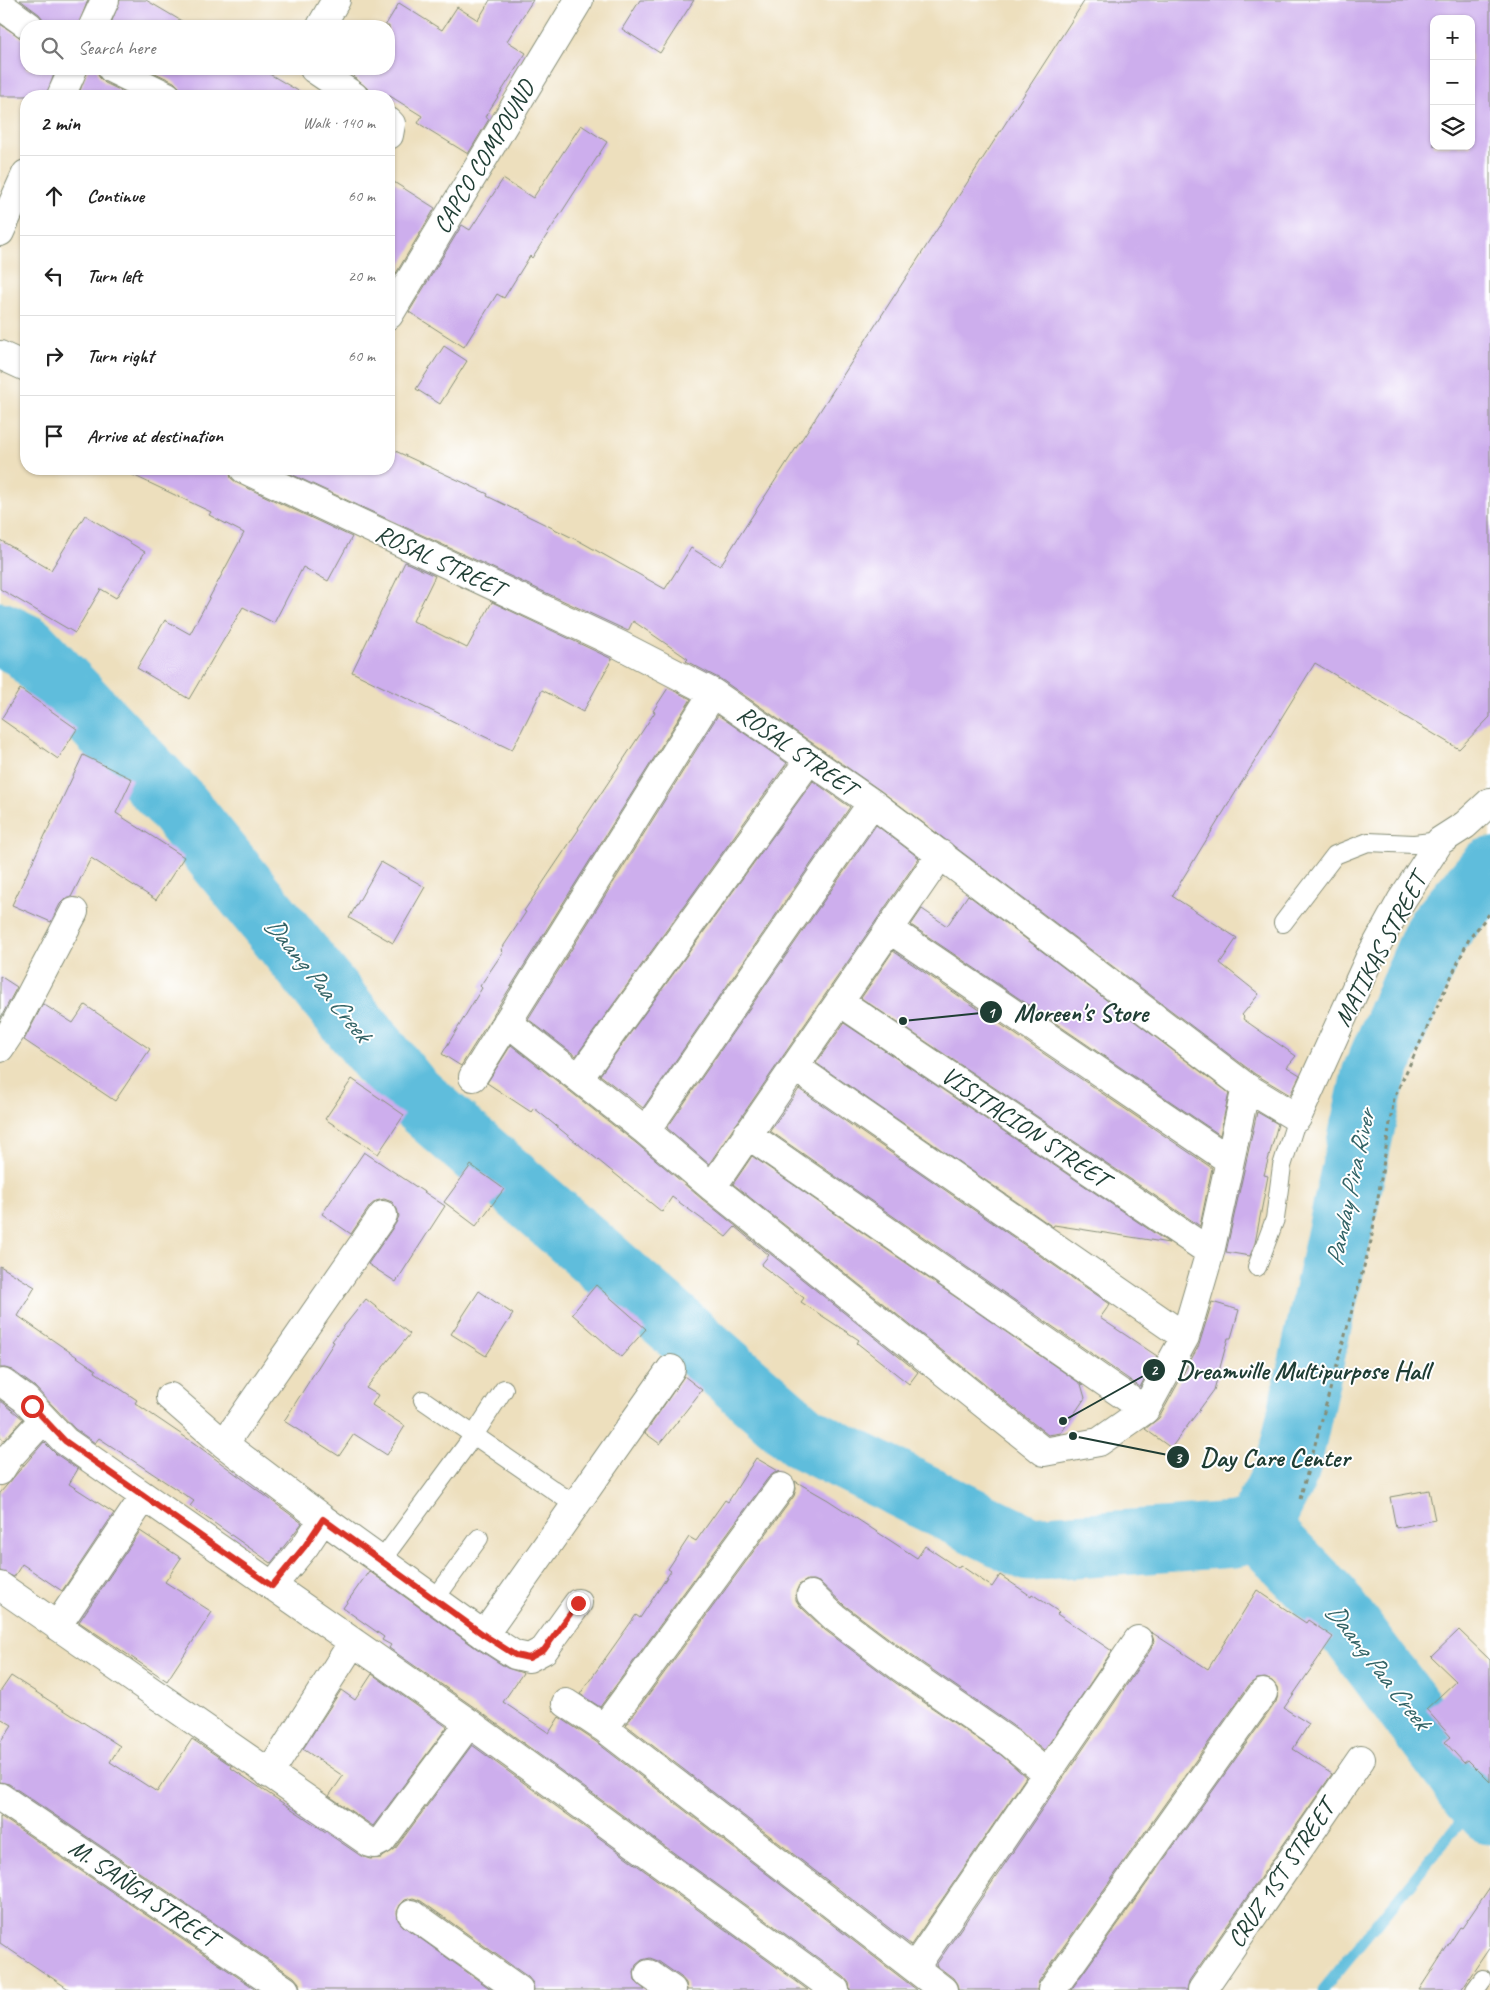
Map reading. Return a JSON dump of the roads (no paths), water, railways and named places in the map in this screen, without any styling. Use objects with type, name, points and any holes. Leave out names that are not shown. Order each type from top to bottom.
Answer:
[{"type":"street","points":[[96,20],[105,0]]},
{"type":"street","points":[[324,20],[336,0]]},
{"type":"street","name":"CAPCO COMPOUND","points":[[395,304],[579,0]]},
{"type":"street","points":[[0,6],[20,20]]},
{"type":"street","points":[[64,90],[70,75]]},
{"type":"street","points":[[124,75],[155,90]]},
{"type":"street","points":[[323,75],[345,90]]},
{"type":"street","points":[[0,232],[20,187]]},
{"type":"street","points":[[0,355],[20,364]]},
{"type":"street","name":"ROSAL STREET","points":[[257,475],[611,640],[713,693],[872,803],[941,854],[1246,1087],[1297,1118]]},
{"type":"street","points":[[473,1077],[713,693]]},
{"type":"street","points":[[579,1078],[809,760]]},
{"type":"street","name":"MATIKAS STREET","points":[[1297,1118],[1370,957],[1401,901],[1440,841],[1465,825],[1490,802]]},
{"type":"street","points":[[646,1131],[872,803]]},
{"type":"street","points":[[712,1187],[941,854]]},
{"type":"street","points":[[0,1048],[12,1030],[74,912]]},
{"type":"street","points":[[889,929],[1229,1160]]},
{"type":"street","name":"VISITACION STREET","points":[[840,1002],[1210,1252]]},
{"type":"street","points":[[507,1022],[646,1131],[712,1187],[1044,1452],[1099,1442],[1145,1410],[1185,1337],[1210,1252],[1246,1087]]},
{"type":"street","points":[[795,1068],[1185,1337]]},
{"type":"street","points":[[747,1134],[1145,1410]]},
{"type":"street","points":[[224,1444],[383,1215]]},
{"type":"street","points":[[484,1635],[671,1369]]},
{"type":"street","points":[[3,1383],[26,1399],[65,1441],[469,1723],[835,1990]]},
{"type":"street","points":[[170,1397],[224,1444],[323,1519],[484,1635],[515,1655],[529,1658],[544,1650],[578,1603]]},
{"type":"street","points":[[0,1472],[9,1457],[44,1419]]},
{"type":"street","points":[[604,1728],[781,1487]]},
{"type":"street","points":[[58,1626],[144,1497]]},
{"type":"street","points":[[272,1586],[305,1546],[323,1519]]},
{"type":"street","points":[[0,1586],[366,1841],[374,1844],[382,1840],[469,1723]]},
{"type":"street","points":[[811,1594],[834,1617],[902,1668],[1010,1743],[1047,1774]]},
{"type":"street","points":[[915,1967],[1138,1640]]},
{"type":"street","points":[[269,1774],[353,1642]]},
{"type":"street","points":[[1052,1990],[1263,1693]]},
{"type":"street","points":[[566,1703],[604,1728],[943,1990]]},
{"type":"street","name":"CRUZ 1ST STREET","points":[[1202,1990],[1361,1759]]},
{"type":"street","name":"M. SAÑGA STREET","points":[[0,1797],[285,1990]]},
{"type":"street","points":[[412,1914],[519,1990]]},
{"type":"street","points":[[649,1974],[672,1990]]},
{"type":"lane","points":[[1283,923],[1335,855],[1368,842],[1414,844],[1440,841]]},
{"type":"lane","points":[[1257,1268],[1274,1219],[1282,1166],[1297,1118]]},
{"type":"lane","points":[[381,1561],[474,1435],[504,1390]]},
{"type":"lane","points":[[423,1400],[575,1505]]},
{"type":"lane","points":[[435,1599],[479,1538]]},
{"type":"waterway","name":"Daang Paa Creek","points":[[0,634],[27,647],[175,803],[410,1093],[803,1437],[1030,1549],[1235,1535],[1258,1528]]},
{"type":"waterway","name":"Panday Pira River","points":[[1258,1528],[1288,1468],[1374,1075],[1436,933],[1490,870]]},
{"type":"waterway","name":"Daang Paa Creek","points":[[1258,1528],[1329,1601],[1474,1795],[1490,1812]]},
{"type":"waterway","points":[[1323,1990],[1469,1811],[1474,1795]]},
{"type":"place","name":"Moreen's Store","points":[[903,1021]]},
{"type":"place","name":"Dreamville Multipurpose Hall","points":[[1063,1421]]},
{"type":"place","name":"Day Care Center","points":[[1073,1436]]}]
